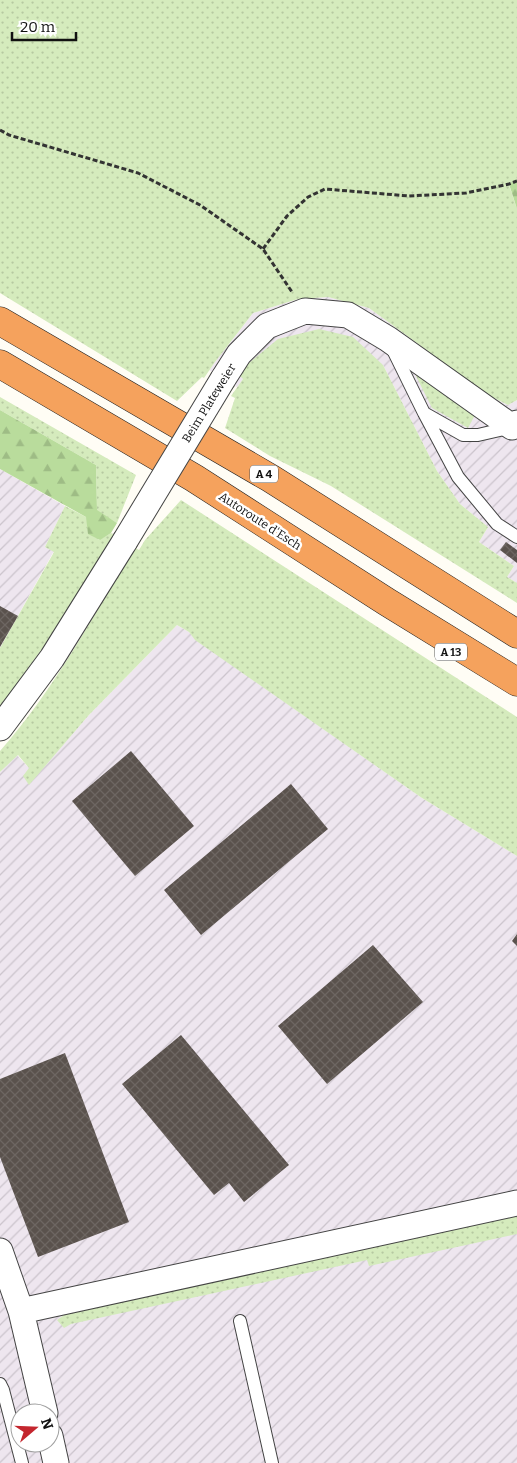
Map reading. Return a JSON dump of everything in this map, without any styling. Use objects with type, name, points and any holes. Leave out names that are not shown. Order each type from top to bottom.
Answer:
[{"type":"highway","name":"A 4","points":[[2,321],[270,478],[517,634]]},
{"type":"highway","name":"Autoroute d'Esch","points":[[0,364],[194,478],[387,602],[517,682]]},
{"type":"highway","name":"A 13","points":[[387,602],[478,673],[517,698]]},
{"type":"street","name":"Beim Plateweier","points":[[0,728],[52,658],[239,354],[267,326],[305,311],[348,315],[388,339],[515,427]]},
{"type":"street","points":[[21,1311],[517,1203]]},
{"type":"street","points":[[0,1250],[21,1311],[43,1403]]},
{"type":"lane","points":[[388,339],[458,477],[497,524],[517,537]]},
{"type":"lane","points":[[424,413],[463,435],[478,435],[515,427]]},
{"type":"lane","points":[[240,1321],[272,1463]]},
{"type":"lane","points":[[0,1384],[22,1463]]},
{"type":"path","points":[[0,130],[9,135],[138,173],[200,205],[263,249],[305,311]]},
{"type":"path","points":[[263,249],[287,216],[308,197],[326,189],[409,196],[466,193],[517,181]]},
{"type":"shaded area","points":[[328,297],[369,308],[488,395],[508,405],[517,400],[517,583],[507,577],[514,566],[479,542],[488,527],[460,504],[437,471],[383,365],[239,376],[244,378],[237,387],[209,370],[253,313],[298,299]]},
{"type":"shaded area","points":[[0,469],[65,506],[45,547],[54,551],[0,648]]},
{"type":"shaded area","points":[[177,625],[422,798],[517,856],[517,1463],[0,1463],[0,772],[17,755],[29,768],[29,784],[88,716]]},
{"type":"green space","points":[[0,0],[517,0],[517,181],[509,185],[517,209],[517,400],[508,405],[488,395],[369,308],[328,297],[298,299],[253,313],[204,378],[202,377],[177,401],[0,293]]},
{"type":"green space","points":[[517,181],[517,209],[509,184]]},
{"type":"green space","points":[[319,329],[353,337],[383,365],[437,471],[460,504],[488,527],[479,542],[514,566],[507,577],[517,583],[517,603],[331,486],[270,456],[225,428],[235,398],[231,396],[243,379],[239,375],[249,363],[278,339]]},
{"type":"green space","points":[[414,372],[475,415],[468,428],[432,408]]},
{"type":"green space","points":[[0,397],[136,475],[117,523],[97,511],[96,465],[0,410]]},
{"type":"green space","points":[[0,410],[96,465],[97,510],[117,523],[111,533],[100,540],[88,534],[86,517],[0,469]]},
{"type":"green space","points":[[181,500],[517,717],[517,856],[422,798],[195,640],[189,632],[177,625],[88,716],[29,785],[23,776],[29,768],[18,755],[0,772],[0,751],[20,728],[55,678],[134,547],[139,550],[145,540]]},
{"type":"green space","points":[[65,506],[86,517],[99,540],[111,533],[115,535],[42,649],[0,707],[0,648],[54,552],[45,547]]},
{"type":"green space","points":[[517,1216],[517,1234],[369,1266],[367,1260],[71,1324],[64,1328],[57,1320],[67,1313]]},
{"type":"building","points":[[506,542],[517,550],[517,563],[500,550]]},
{"type":"building","points":[[0,606],[18,616],[0,647]]},
{"type":"building","points":[[131,751],[194,826],[135,876],[72,801]]},
{"type":"building","points":[[291,784],[328,829],[201,935],[164,890]]},
{"type":"building","points":[[517,934],[517,946],[512,941]]},
{"type":"building","points":[[373,945],[423,1002],[327,1084],[278,1026]]},
{"type":"building","points":[[181,1035],[289,1165],[244,1202],[229,1183],[214,1195],[122,1084]]},
{"type":"building","points":[[65,1053],[129,1222],[38,1257],[0,1157],[0,1079]]}]
